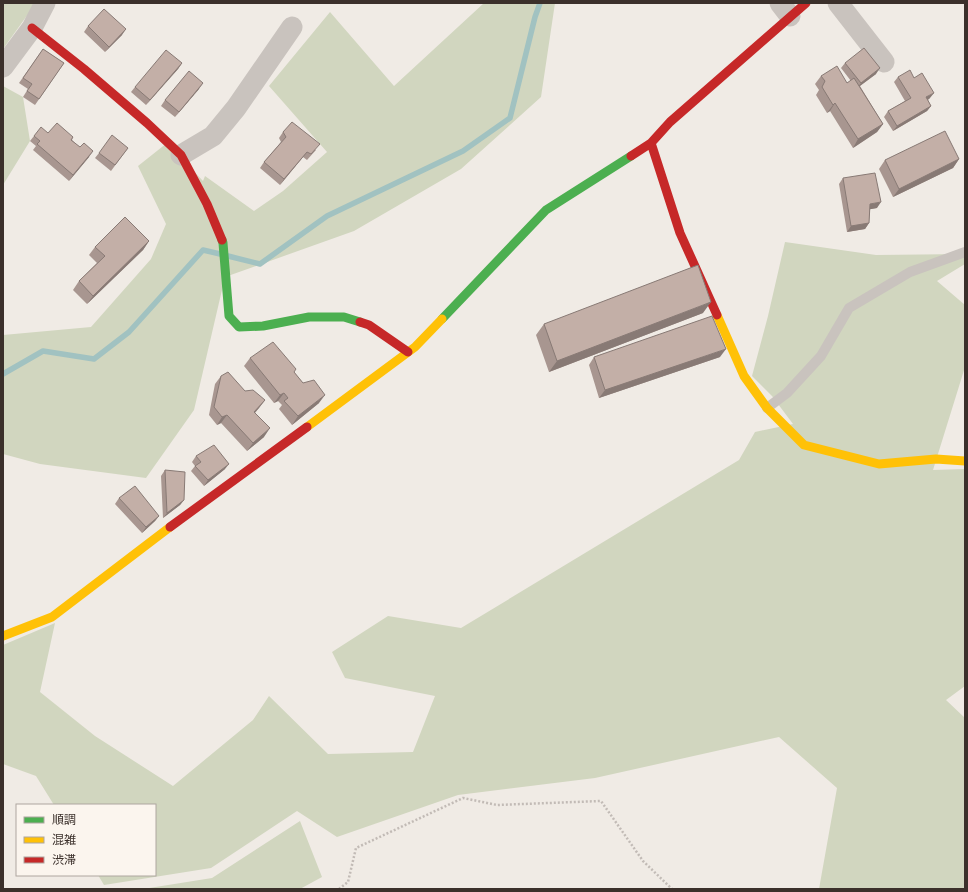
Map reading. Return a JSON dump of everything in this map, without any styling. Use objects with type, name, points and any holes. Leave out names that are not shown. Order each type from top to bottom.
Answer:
[{"type":"street","points":[[3,67],[32,28],[45,3]]},
{"type":"street","points":[[838,3],[884,62]]},
{"type":"street","points":[[3,636],[52,618],[221,489],[364,386],[415,347],[546,210],[651,143],[670,122],[792,7]]},
{"type":"street","points":[[181,155],[213,136],[236,108],[292,27]]},
{"type":"street","points":[[32,28],[84,69],[147,123],[181,155],[207,204],[223,243],[229,316],[239,327],[263,326],[309,317],[344,317],[369,325],[408,352]]},
{"type":"street","points":[[651,143],[680,233],[744,376],[767,408],[804,445],[879,464],[936,459],[965,461]]},
{"type":"lane","points":[[767,408],[787,393],[821,356],[849,308],[910,272],[965,252]]},
{"type":"path","points":[[339,889],[348,882],[356,848],[463,798],[497,805],[601,801],[643,861],[672,889]]},
{"type":"green space","points":[[3,3],[36,3],[3,49]]},
{"type":"green space","points":[[484,3],[555,3],[541,97],[461,169],[354,231],[225,277],[194,410],[146,478],[40,464],[3,454],[3,335],[91,327],[151,259],[166,224],[138,166],[167,143],[203,181],[205,176],[254,211],[283,191],[327,152],[269,86],[330,12],[394,86]]},
{"type":"green space","points":[[3,86],[23,97],[30,141],[3,185]]},
{"type":"green space","points":[[785,242],[876,255],[965,254],[965,264],[937,281],[965,305],[965,367],[933,470],[965,469],[965,686],[946,700],[965,718],[965,889],[819,889],[837,788],[779,737],[595,778],[458,795],[337,837],[297,811],[211,868],[104,885],[99,876],[156,876],[156,804],[53,804],[36,776],[3,764],[3,645],[55,623],[40,692],[95,736],[173,786],[253,720],[269,696],[328,754],[413,752],[435,696],[345,678],[332,652],[388,616],[461,628],[739,460],[755,432],[793,424],[772,396],[752,376]]},
{"type":"green space","points":[[300,821],[322,877],[300,889],[143,889],[212,878]]},
{"type":"building","points":[[104,9],[126,29],[109,47],[88,26]]},
{"type":"building","points":[[864,48],[880,68],[861,83],[845,63]]},
{"type":"building","points":[[43,49],[64,63],[39,99],[27,91],[32,84],[23,78]]},
{"type":"building","points":[[166,50],[182,63],[150,100],[135,87]]},
{"type":"building","points":[[837,66],[847,83],[854,78],[883,124],[858,139],[835,103],[833,105],[822,87],[825,81],[821,76]]},
{"type":"building","points":[[910,70],[914,78],[922,73],[934,93],[926,97],[931,106],[897,126],[888,111],[911,98],[898,77]]},
{"type":"building","points":[[189,71],[203,83],[179,112],[165,100]]},
{"type":"building","points":[[292,122],[320,144],[311,154],[307,152],[284,179],[264,162],[286,137],[283,132]]},
{"type":"building","points":[[57,123],[73,137],[71,140],[80,147],[84,143],[93,151],[73,175],[37,144],[40,141],[34,136],[41,127],[48,133]]},
{"type":"building","points":[[945,131],[959,159],[899,189],[885,160]]},
{"type":"building","points":[[112,135],[128,148],[115,165],[99,153]]},
{"type":"building","points":[[875,173],[881,202],[870,204],[869,223],[851,226],[843,178]]},
{"type":"building","points":[[125,217],[149,241],[93,296],[79,281],[105,256],[95,247]]},
{"type":"building","points":[[698,265],[711,302],[557,361],[544,324]]},
{"type":"building","points":[[712,316],[726,349],[605,390],[594,357]]},
{"type":"building","points":[[273,342],[296,369],[294,372],[303,383],[314,380],[325,395],[298,416],[284,401],[288,398],[284,393],[280,395],[250,358]]},
{"type":"building","points":[[228,372],[245,391],[253,390],[265,400],[254,412],[270,428],[253,443],[227,415],[222,417],[214,407],[221,376]]},
{"type":"building","points":[[214,445],[229,464],[208,480],[195,466],[201,462],[196,456]]},
{"type":"building","points":[[165,470],[185,472],[184,500],[167,513]]},
{"type":"building","points":[[135,486],[159,516],[146,527],[119,498]]},
{"type":"waterway","points":[[228,256],[260,264],[327,216],[463,151],[510,118],[535,17],[540,3]]},
{"type":"waterway","points":[[3,374],[43,351],[94,359],[129,332],[203,250],[220,254]]},
{"type":"traffic: fast","points":[[442,319],[546,210],[631,156]]},
{"type":"traffic: fast","points":[[222,240],[229,316],[239,327],[263,326],[309,317],[344,317],[360,322]]},
{"type":"traffic: slow","points":[[717,315],[744,376],[767,408],[804,445],[879,464],[936,459],[965,461]]},
{"type":"traffic: slow","points":[[307,427],[415,347],[442,319]]},
{"type":"traffic: slow","points":[[3,636],[52,617],[170,527]]},
{"type":"traffic: jam","points":[[631,156],[651,143],[670,122],[806,3]]},
{"type":"traffic: jam","points":[[32,28],[84,69],[147,123],[181,155],[207,204],[222,240]]},
{"type":"traffic: jam","points":[[651,143],[680,233],[717,315]]},
{"type":"traffic: jam","points":[[360,322],[369,325],[408,352]]},
{"type":"traffic: jam","points":[[170,527],[307,427]]}]
